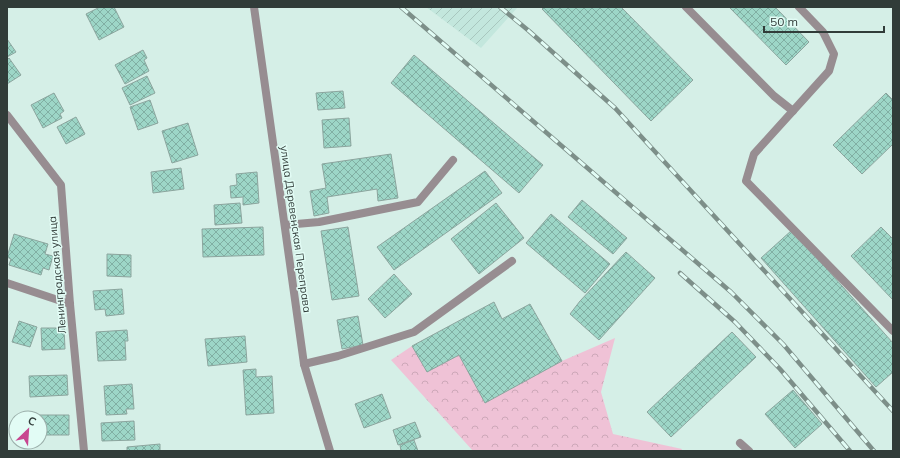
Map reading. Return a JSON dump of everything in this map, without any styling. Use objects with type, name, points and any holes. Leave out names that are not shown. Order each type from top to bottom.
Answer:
[{"type":"street","name":"улица Деревенская Переправа","points":[[254,7],[304,364],[330,451]]},
{"type":"street","points":[[686,7],[774,96],[793,111]]},
{"type":"street","points":[[799,7],[824,32],[834,54],[829,71],[754,154],[746,181],[893,331]]},
{"type":"street","name":"Ленинградская улица","points":[[7,115],[61,186],[70,304],[84,451]]},
{"type":"street","points":[[285,225],[319,222],[418,202],[453,160]]},
{"type":"street","points":[[304,364],[338,356],[414,332],[512,261]]},
{"type":"street","points":[[7,282],[70,304]]},
{"type":"street","points":[[740,443],[749,451]]},
{"type":"shaded area","points":[[426,7],[518,7],[481,48]]},
{"type":"green space","points":[[615,338],[601,392],[613,434],[682,449],[681,451],[473,451],[391,360],[412,346],[427,372],[459,355],[562,361]]},
{"type":"building","points":[[100,7],[114,7],[124,27],[99,40],[86,14]]},
{"type":"building","points":[[544,7],[621,7],[693,80],[651,121],[542,9]]},
{"type":"building","points":[[729,7],[775,7],[809,42],[786,65]]},
{"type":"building","points":[[7,39],[16,52],[7,57]]},
{"type":"building","points":[[143,50],[147,58],[144,60],[149,71],[125,84],[115,65]]},
{"type":"building","points":[[414,55],[543,165],[519,193],[391,83]]},
{"type":"building","points":[[9,58],[21,75],[7,84],[7,60]]},
{"type":"building","points":[[147,76],[155,93],[130,105],[122,88]]},
{"type":"building","points":[[343,91],[345,108],[318,110],[316,93]]},
{"type":"building","points":[[54,93],[64,111],[60,114],[62,118],[43,128],[31,105]]},
{"type":"building","points":[[886,93],[893,100],[893,146],[892,145],[862,174],[833,145]]},
{"type":"building","points":[[150,100],[158,123],[138,130],[130,107]]},
{"type":"building","points":[[76,117],[85,134],[66,144],[57,127]]},
{"type":"building","points":[[349,118],[351,146],[324,148],[322,120]]},
{"type":"building","points":[[188,123],[198,155],[172,163],[162,131]]},
{"type":"building","points":[[391,154],[398,198],[378,201],[377,189],[327,197],[329,213],[314,216],[310,191],[326,188],[322,164]]},
{"type":"building","points":[[181,168],[184,189],[153,193],[151,172]]},
{"type":"building","points":[[485,171],[502,193],[394,270],[377,247]]},
{"type":"building","points":[[257,172],[259,203],[243,205],[243,197],[231,198],[230,186],[237,185],[236,174]]},
{"type":"building","points":[[582,200],[627,238],[613,254],[568,217]]},
{"type":"building","points":[[240,203],[242,223],[215,225],[214,205]]},
{"type":"building","points":[[496,203],[524,238],[479,274],[451,239]]},
{"type":"building","points":[[551,214],[610,264],[585,293],[526,243]]},
{"type":"building","points":[[263,227],[264,255],[203,257],[202,229]]},
{"type":"building","points":[[348,227],[359,296],[332,300],[321,231]]},
{"type":"building","points":[[881,227],[893,239],[893,300],[851,256]]},
{"type":"building","points":[[792,230],[893,343],[893,372],[876,387],[761,258]]},
{"type":"building","points":[[14,234],[48,244],[45,254],[53,256],[49,270],[43,268],[41,275],[9,265],[11,259],[7,257]]},
{"type":"building","points":[[626,252],[655,278],[599,340],[570,314],[580,301]]},
{"type":"building","points":[[107,254],[131,255],[131,277],[107,276]]},
{"type":"building","points":[[394,274],[412,294],[385,318],[368,299]]},
{"type":"building","points":[[122,289],[124,314],[106,316],[105,309],[95,310],[93,291]]},
{"type":"building","points":[[494,302],[502,319],[530,304],[562,361],[485,403],[459,355],[427,372],[412,346]]},
{"type":"building","points":[[358,316],[363,345],[342,349],[337,320]]},
{"type":"building","points":[[19,321],[37,327],[30,347],[12,342]]},
{"type":"building","points":[[41,328],[64,328],[65,349],[42,350]]},
{"type":"building","points":[[127,330],[128,341],[125,341],[126,360],[98,361],[96,332]]},
{"type":"building","points":[[732,332],[756,357],[671,437],[647,412]]},
{"type":"building","points":[[245,336],[247,362],[208,366],[205,339]]},
{"type":"building","points":[[256,369],[256,377],[272,376],[274,413],[246,415],[243,370]]},
{"type":"building","points":[[67,375],[68,395],[30,397],[29,376]]},
{"type":"building","points":[[132,384],[134,409],[126,409],[127,414],[106,415],[104,386]]},
{"type":"building","points":[[793,390],[822,424],[795,448],[765,414]]},
{"type":"building","points":[[382,394],[391,418],[364,428],[355,404]]},
{"type":"building","points":[[48,415],[69,415],[69,435],[48,435]]},
{"type":"building","points":[[134,421],[135,440],[102,441],[101,423]]},
{"type":"building","points":[[415,422],[421,437],[398,445],[393,430]]},
{"type":"building","points":[[414,440],[418,451],[401,451],[400,445]]},
{"type":"building","points":[[160,444],[160,451],[127,451],[127,447]]},
{"type":"railway","points":[[401,7],[731,292],[783,344],[874,451]]},
{"type":"railway","points":[[500,7],[615,108],[893,411]]},
{"type":"railway","points":[[680,273],[735,322],[780,369],[850,451]]}]
